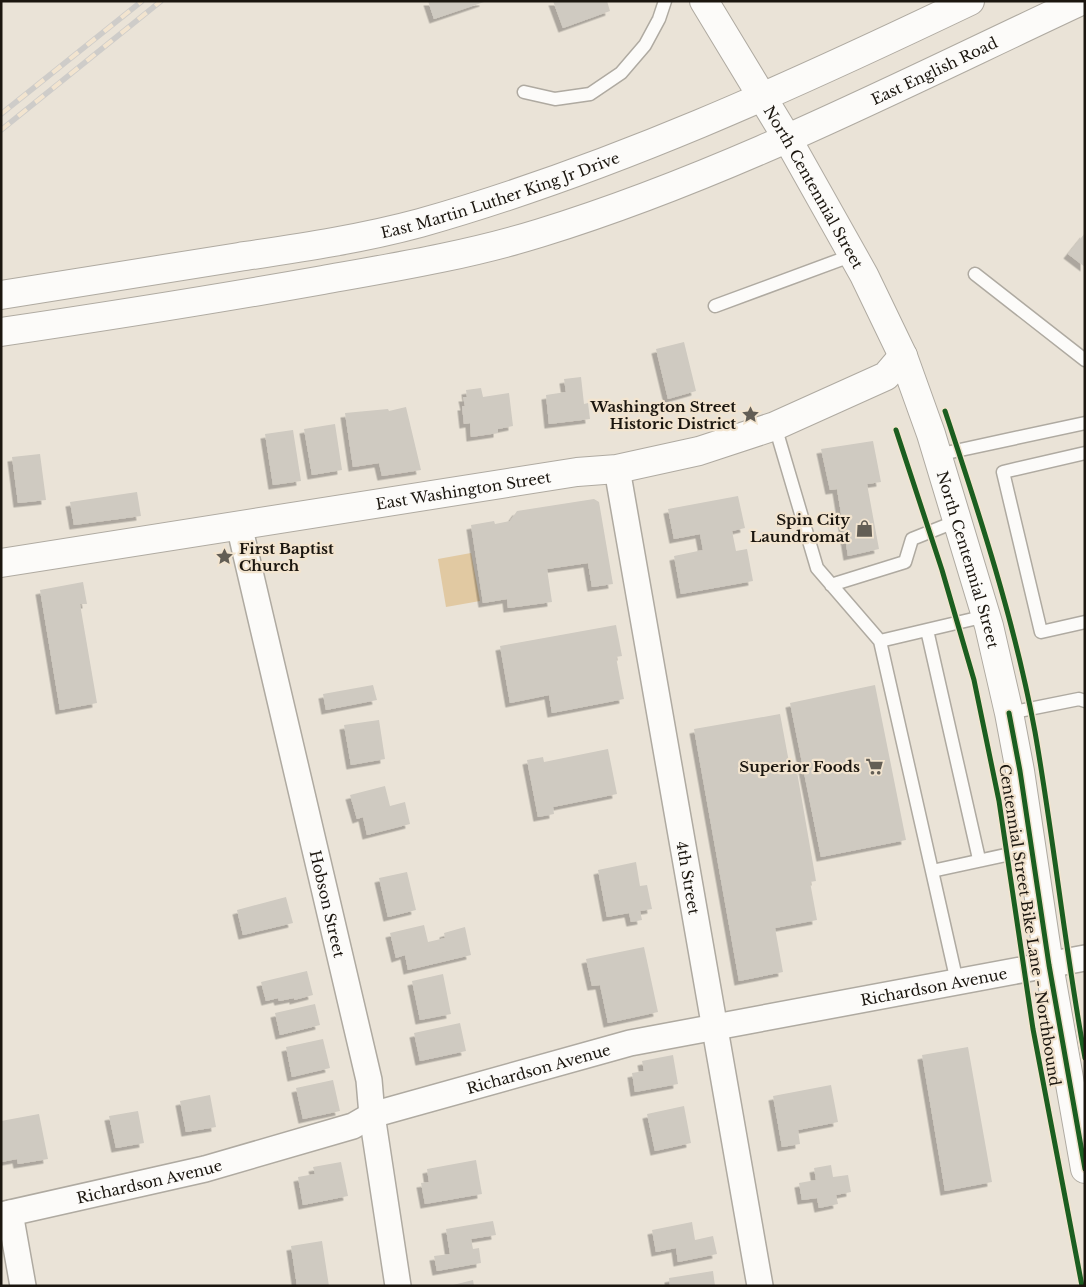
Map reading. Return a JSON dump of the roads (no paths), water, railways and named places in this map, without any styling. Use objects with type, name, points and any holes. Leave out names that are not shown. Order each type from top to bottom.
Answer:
[{"type":"main road","name":"North Centennial Street","points":[[704,1],[787,138],[853,255],[903,356],[937,455],[986,616],[1009,713],[1033,849],[1049,965],[1085,1169]]},
{"type":"main road","name":"East Martin Luther King Jr Drive","points":[[1,295],[316,245],[418,224],[576,173],[654,143],[762,97],[970,1]]},
{"type":"main road","name":"East English Road","points":[[787,138],[1080,1]]},
{"type":"main road","points":[[1,332],[174,306],[455,256],[537,234],[618,208],[698,178],[787,138]]},
{"type":"main road","name":"East Washington Street","points":[[1,563],[577,472],[617,469],[699,451],[774,426],[886,376],[903,356]]},
{"type":"street","name":"4th Street","points":[[617,469],[760,1286]]},
{"type":"street","name":"Hobson Street","points":[[239,525],[369,1080],[372,1115],[398,1286]]},
{"type":"street","name":"Richardson Avenue","points":[[6,1214],[205,1169],[353,1126],[372,1115],[630,1043],[1085,958]]},
{"type":"street","points":[[6,1214],[23,1286]]},
{"type":"lane","points":[[524,92],[556,99],[590,94],[622,73],[645,45],[659,19],[664,1]]},
{"type":"lane","points":[[715,306],[853,255]]},
{"type":"lane","points":[[975,274],[1085,360]]},
{"type":"lane","points":[[937,455],[1085,423]]},
{"type":"lane","points":[[774,426],[817,568],[880,641],[957,982]]},
{"type":"lane","points":[[1085,453],[1002,472],[1041,632],[1085,622]]},
{"type":"lane","points":[[831,585],[905,562],[912,539],[957,521]]},
{"type":"lane","points":[[880,641],[986,616]]},
{"type":"lane","points":[[927,630],[979,859]]},
{"type":"lane","points":[[1009,713],[1079,699],[1085,701]]},
{"type":"lane","points":[[932,871],[979,859],[1033,849]]},
{"type":"railway","points":[[1,114],[142,1]]},
{"type":"railway","points":[[1,130],[161,1]]},
{"type":"place","name":"Washington Street Historic District","points":[[750,415]]},
{"type":"place","name":"Spin City Laundromat","points":[[864,528]]},
{"type":"place","name":"First Baptist Church","points":[[225,557]]},
{"type":"place","name":"Superior Foods","points":[[874,766]]}]
